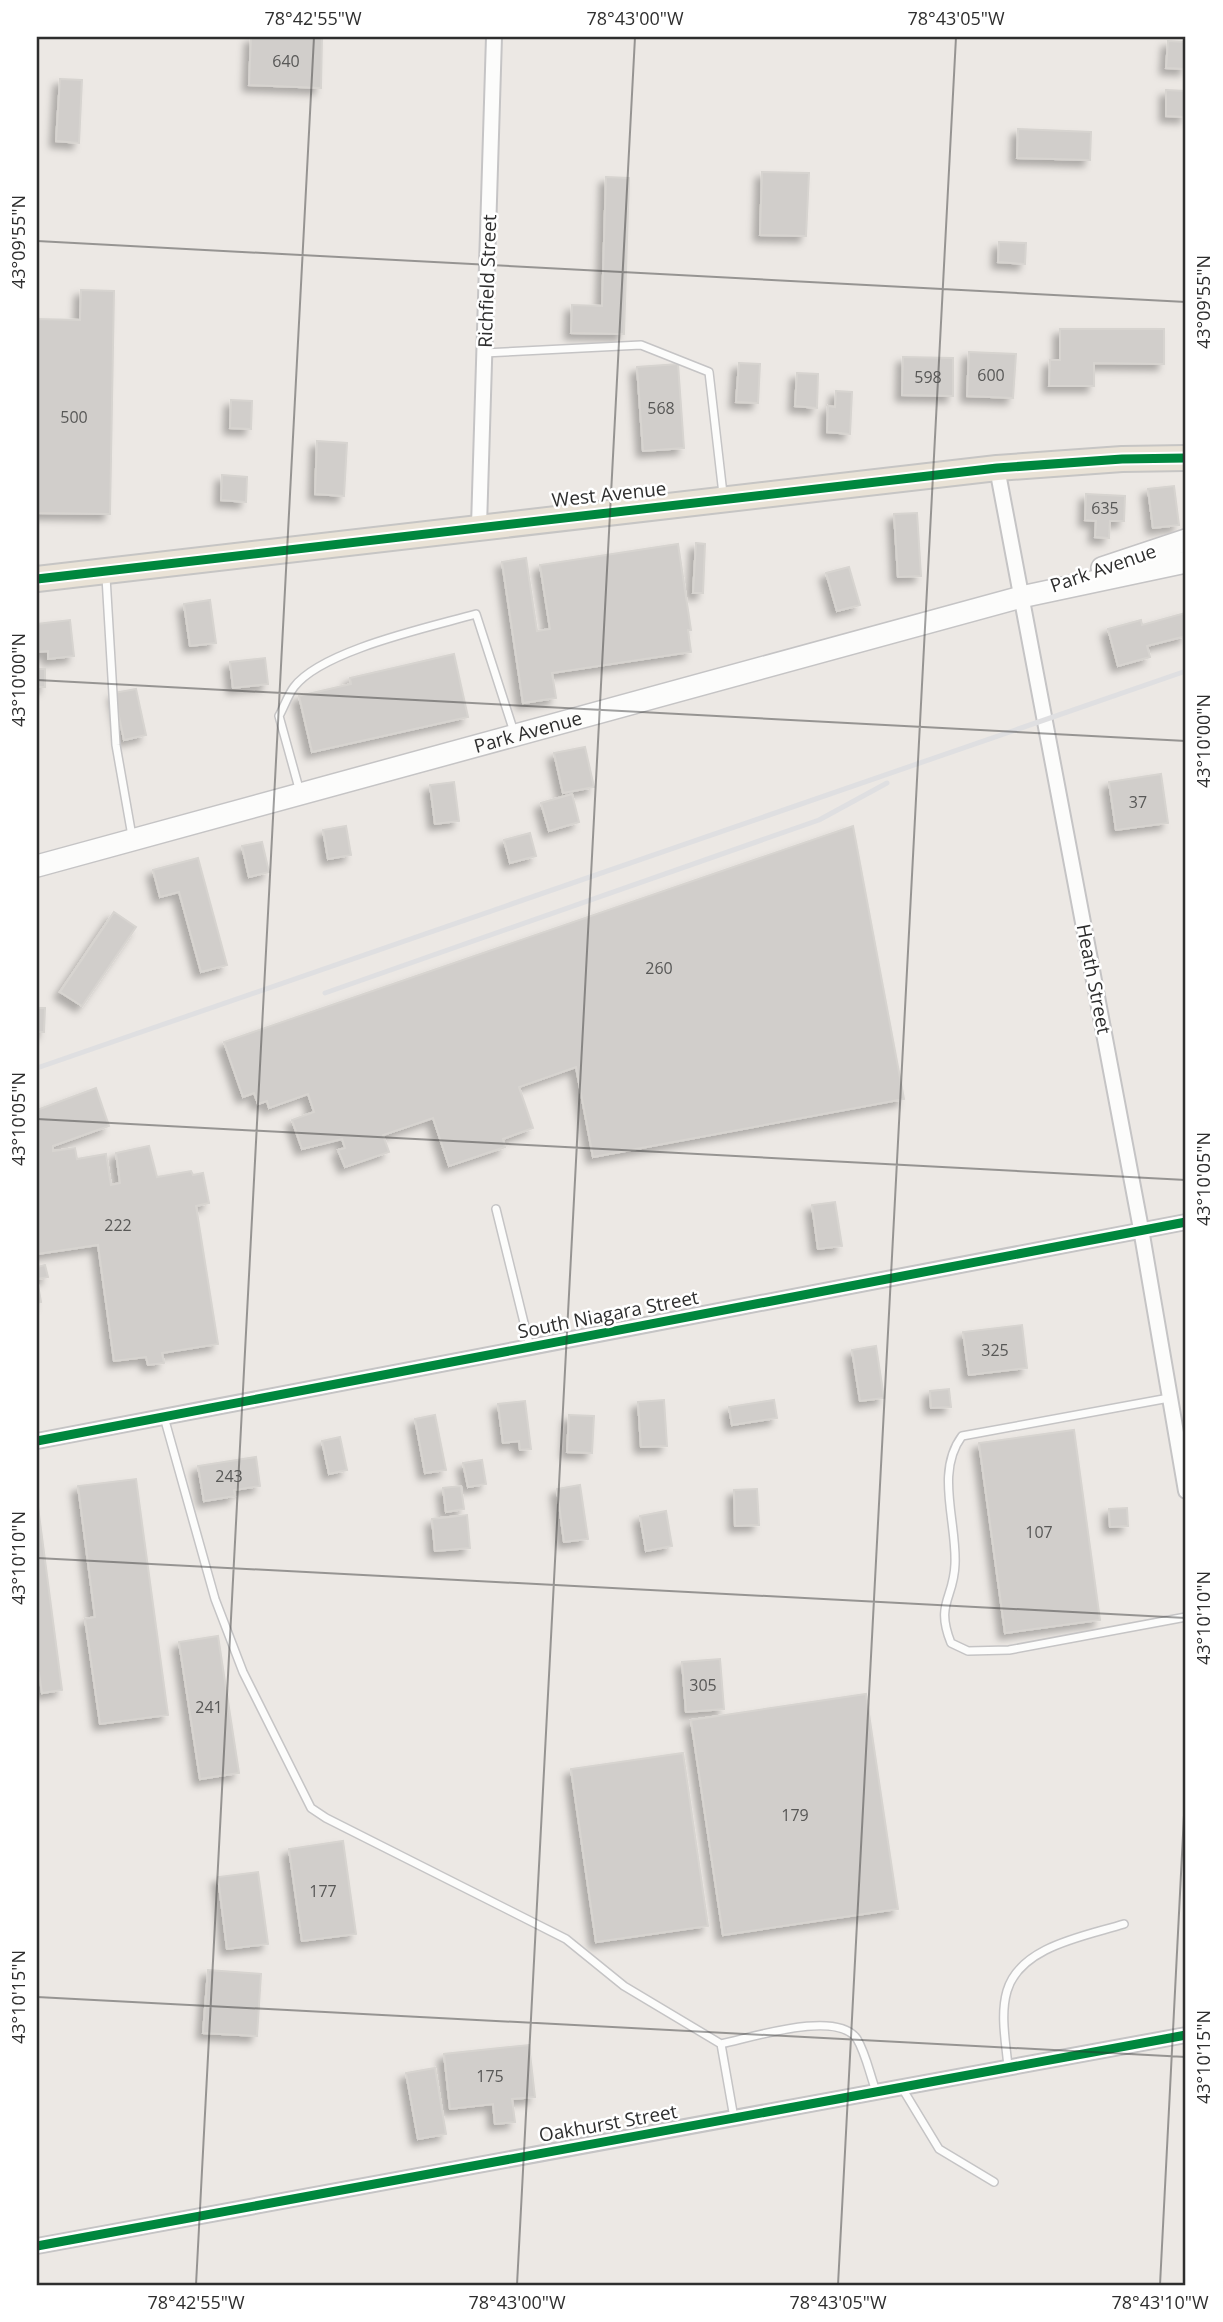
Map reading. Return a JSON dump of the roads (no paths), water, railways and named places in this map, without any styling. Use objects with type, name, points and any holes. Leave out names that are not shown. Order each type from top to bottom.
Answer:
[{"type":"highway","name":"West Avenue","points":[[37,579],[996,468],[1122,459],[1186,458]]},
{"type":"main road","name":"Park Avenue","points":[[1021,597],[1186,540]]},
{"type":"main road","name":"Park Avenue","points":[[37,866],[1021,597],[1186,562]]},
{"type":"street","name":"Richfield Street","points":[[479,526],[494,37]]},
{"type":"street","name":"Heath Street","points":[[996,468],[1142,1230],[1170,1398],[1183,1456],[1186,1491]]},
{"type":"street","name":"South Niagara Street","points":[[37,1441],[1186,1222]]},
{"type":"street","name":"Oakhurst Street","points":[[37,2246],[1186,2035]]},
{"type":"lane","points":[[484,354],[641,345],[709,372],[724,498]]},
{"type":"lane","points":[[105,570],[116,745],[133,840]]},
{"type":"lane","points":[[301,794],[279,716],[295,685],[325,663],[389,638],[476,614],[515,736]]},
{"type":"lane","points":[[496,1209],[530,1347]]},
{"type":"lane","points":[[1170,1398],[961,1436],[951,1451],[948,1470],[955,1566],[943,1613],[951,1643],[968,1651],[1009,1650],[1186,1617]]},
{"type":"lane","points":[[164,1417],[215,1599],[243,1672],[310,1808],[566,1938],[624,1986],[720,2044],[820,2025],[843,2026],[857,2039],[877,2092]]},
{"type":"lane","points":[[1008,2067],[1004,2018],[1007,1990],[1023,1964],[1058,1945],[1125,1924]]},
{"type":"lane","points":[[720,2044],[734,2118]]},
{"type":"lane","points":[[901,2087],[939,2149],[994,2182]]},
{"type":"railway","points":[[37,1068],[1186,671]]},
{"type":"railway","points":[[325,993],[819,820],[887,783]]}]
